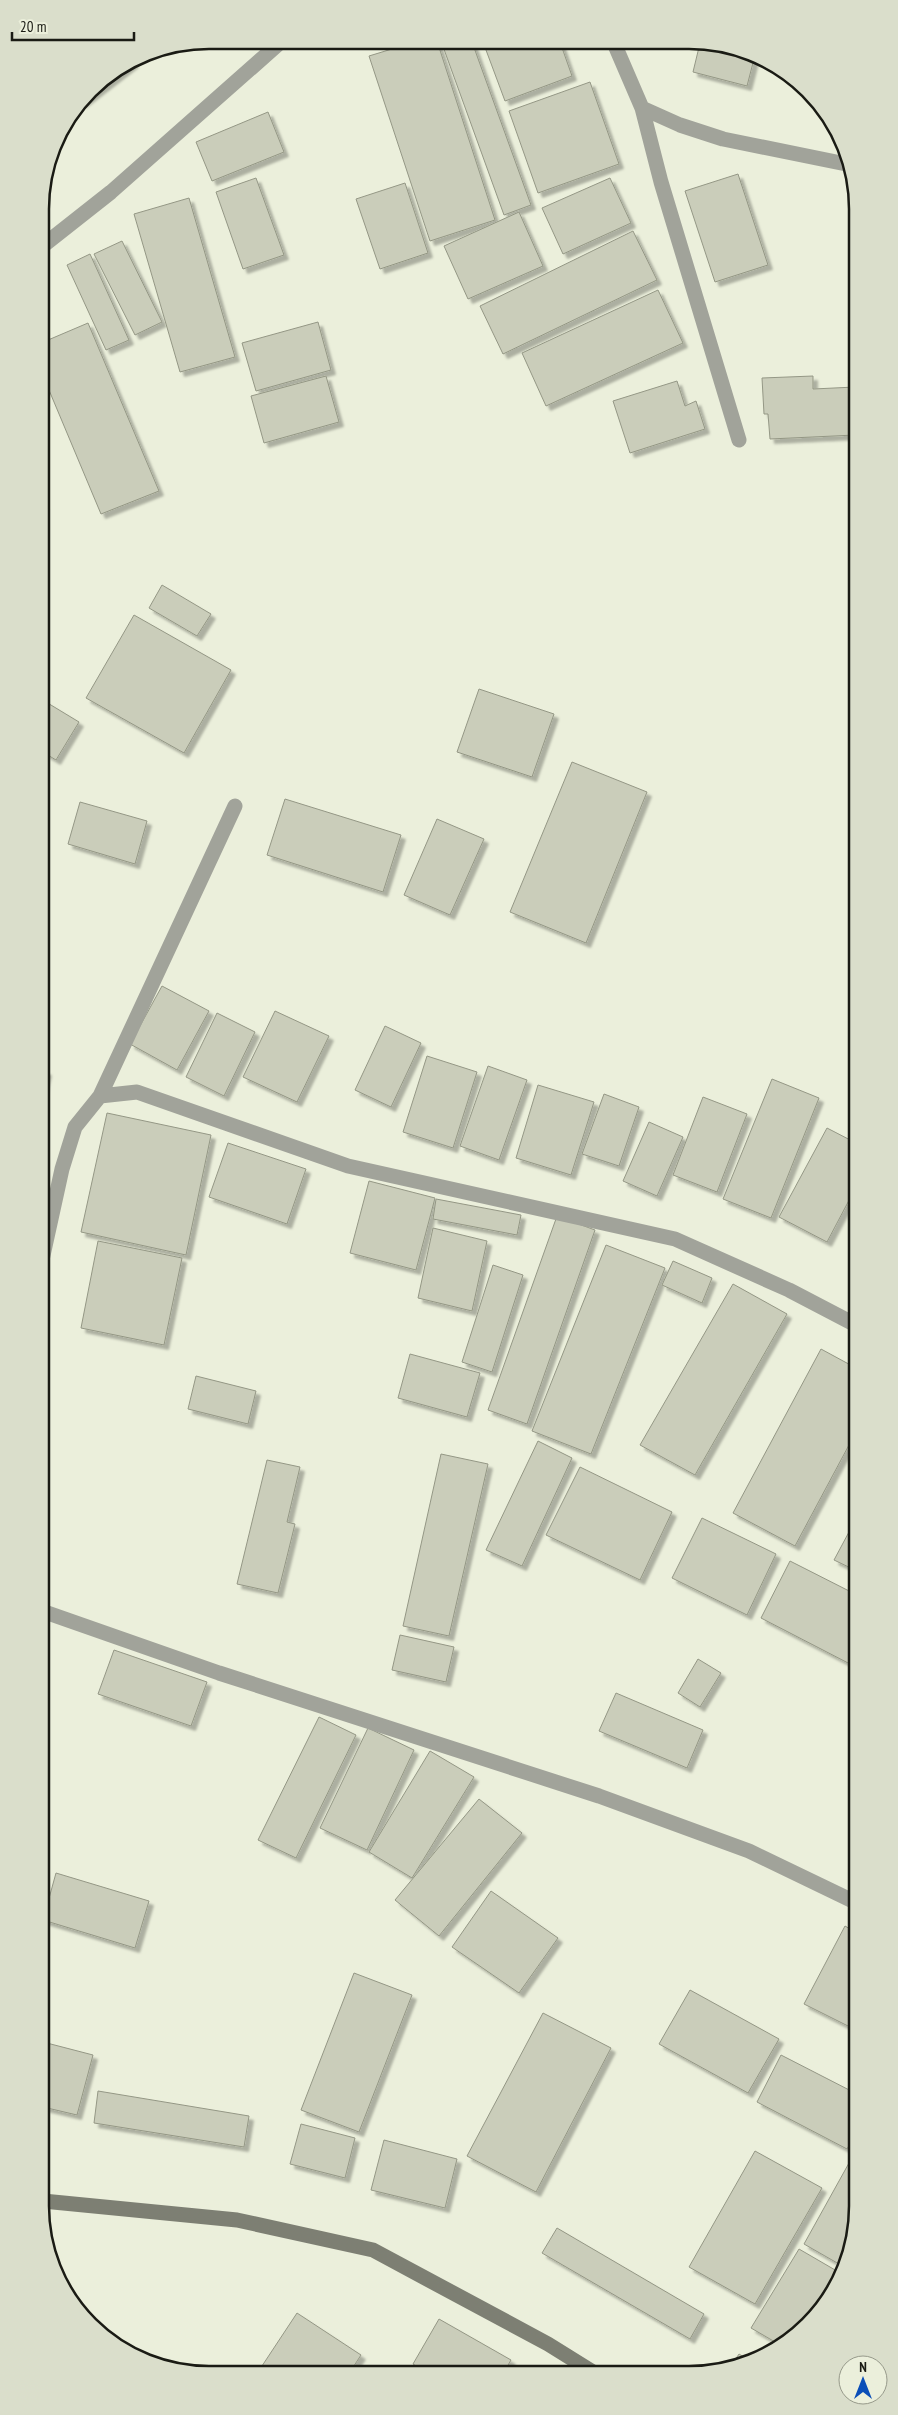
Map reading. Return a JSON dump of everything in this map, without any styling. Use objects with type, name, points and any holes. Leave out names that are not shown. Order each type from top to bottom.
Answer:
[{"type":"street","points":[[49,241],[111,192],[273,49]]},
{"type":"street","points":[[617,49],[642,108],[662,182],[739,440]]},
{"type":"street","points":[[642,108],[680,125],[723,140],[843,163]]},
{"type":"street","points":[[49,1228],[62,1168],[75,1127],[100,1096],[235,806]]},
{"type":"street","points":[[100,1096],[137,1092],[348,1166],[675,1239],[789,1290],[849,1322]]},
{"type":"street","points":[[49,1614],[219,1674],[599,1796],[749,1851],[849,1899]]},
{"type":"street","points":[[49,2203],[237,2220],[373,2250],[548,2344],[583,2366]]},
{"type":"building","points":[[392,49],[440,49],[495,220],[430,241],[369,56]]},
{"type":"building","points":[[444,49],[475,49],[531,205],[504,215]]},
{"type":"building","points":[[486,49],[562,49],[572,76],[505,101]]},
{"type":"building","points":[[698,49],[720,52],[753,62],[747,86],[693,72]]},
{"type":"building","points":[[590,82],[619,164],[538,193],[509,111]]},
{"type":"building","points":[[268,112],[284,152],[212,181],[196,142]]},
{"type":"building","points":[[738,174],[768,265],[715,282],[685,191]]},
{"type":"building","points":[[256,178],[284,255],[243,269],[216,192]]},
{"type":"building","points":[[610,178],[631,223],[563,254],[542,208]]},
{"type":"building","points":[[405,183],[428,253],[380,269],[356,199]]},
{"type":"building","points":[[189,198],[235,357],[180,372],[134,214]]},
{"type":"building","points":[[519,212],[543,266],[468,299],[444,246]]},
{"type":"building","points":[[633,231],[657,280],[503,354],[480,306]]},
{"type":"building","points":[[122,241],[162,322],[135,335],[94,254]]},
{"type":"building","points":[[90,254],[129,340],[106,350],[67,265]]},
{"type":"building","points":[[658,290],[683,343],[546,406],[522,353]]},
{"type":"building","points":[[318,322],[331,370],[256,391],[242,343]]},
{"type":"building","points":[[88,323],[159,491],[101,514],[49,390],[49,340]]},
{"type":"building","points":[[326,376],[339,422],[264,443],[251,396]]},
{"type":"building","points":[[813,376],[813,389],[849,387],[849,435],[770,439],[768,414],[764,414],[762,378]]},
{"type":"building","points":[[677,381],[685,406],[696,401],[705,429],[630,453],[613,401]]},
{"type":"building","points":[[162,585],[211,614],[197,636],[149,608]]},
{"type":"building","points":[[134,615],[231,670],[184,753],[86,698]]},
{"type":"building","points":[[479,689],[554,714],[532,777],[457,752]]},
{"type":"building","points":[[49,704],[79,722],[56,760],[49,756]]},
{"type":"building","points":[[572,762],[647,792],[586,943],[510,912]]},
{"type":"building","points":[[285,799],[401,835],[383,892],[267,855]]},
{"type":"building","points":[[80,802],[147,821],[135,864],[68,844]]},
{"type":"building","points":[[437,819],[484,839],[450,915],[404,895]]},
{"type":"building","points":[[162,986],[209,1011],[177,1070],[130,1044]]},
{"type":"building","points":[[275,1011],[329,1036],[297,1102],[243,1077]]},
{"type":"building","points":[[217,1013],[255,1032],[224,1096],[186,1077]]},
{"type":"building","points":[[385,1026],[421,1043],[391,1107],[355,1090]]},
{"type":"building","points":[[427,1056],[477,1072],[453,1148],[403,1132]]},
{"type":"building","points":[[488,1066],[527,1080],[499,1160],[460,1146]]},
{"type":"building","points":[[772,1079],[819,1098],[771,1218],[723,1199]]},
{"type":"building","points":[[538,1085],[594,1102],[571,1175],[516,1158]]},
{"type":"building","points":[[604,1094],[639,1107],[619,1166],[582,1154]]},
{"type":"building","points":[[703,1097],[747,1114],[717,1192],[673,1175]]},
{"type":"building","points":[[107,1113],[211,1135],[186,1255],[81,1232]]},
{"type":"building","points":[[649,1122],[683,1137],[657,1196],[623,1181]]},
{"type":"building","points":[[827,1128],[849,1139],[849,1200],[827,1242],[779,1217]]},
{"type":"building","points":[[228,1143],[306,1169],[287,1224],[209,1197]]},
{"type":"building","points":[[369,1181],[435,1198],[416,1270],[350,1253]]},
{"type":"building","points":[[436,1199],[521,1215],[517,1235],[433,1219]]},
{"type":"building","points":[[557,1216],[595,1230],[527,1424],[488,1410]]},
{"type":"building","points":[[433,1228],[487,1241],[472,1311],[418,1298]]},
{"type":"building","points":[[98,1241],[182,1258],[164,1345],[81,1328]]},
{"type":"building","points":[[606,1245],[665,1268],[591,1454],[532,1431]]},
{"type":"building","points":[[673,1261],[712,1278],[702,1303],[662,1285]]},
{"type":"building","points":[[493,1265],[523,1275],[492,1372],[462,1362]]},
{"type":"building","points":[[733,1284],[787,1314],[695,1475],[640,1445]]},
{"type":"building","points":[[821,1349],[849,1364],[849,1445],[795,1546],[733,1513]]},
{"type":"building","points":[[410,1354],[480,1373],[467,1417],[398,1398]]},
{"type":"building","points":[[196,1376],[256,1391],[248,1424],[188,1409]]},
{"type":"building","points":[[538,1441],[572,1458],[522,1566],[486,1550]]},
{"type":"building","points":[[441,1454],[488,1464],[449,1636],[403,1626]]},
{"type":"building","points":[[267,1460],[300,1467],[287,1522],[295,1524],[278,1593],[237,1584]]},
{"type":"building","points":[[580,1467],[672,1512],[640,1580],[546,1535]]},
{"type":"building","points":[[702,1518],[776,1554],[747,1615],[672,1578]]},
{"type":"building","points":[[849,1532],[849,1567],[834,1560]]},
{"type":"building","points":[[790,1561],[849,1591],[849,1663],[761,1618]]},
{"type":"building","points":[[400,1635],[454,1647],[446,1682],[392,1670]]},
{"type":"building","points":[[114,1650],[207,1682],[191,1726],[98,1694]]},
{"type":"building","points":[[698,1659],[721,1673],[700,1707],[678,1693]]},
{"type":"building","points":[[616,1693],[703,1730],[687,1768],[599,1731]]},
{"type":"building","points":[[319,1717],[356,1735],[296,1858],[258,1840]]},
{"type":"building","points":[[368,1728],[414,1750],[367,1850],[320,1828]]},
{"type":"building","points":[[430,1751],[474,1777],[412,1878],[369,1852]]},
{"type":"building","points":[[479,1799],[522,1833],[439,1936],[395,1900]]},
{"type":"building","points":[[56,1873],[149,1901],[135,1948],[49,1922],[49,1898]]},
{"type":"building","points":[[491,1891],[558,1938],[519,1993],[452,1947]]},
{"type":"building","points":[[845,1926],[849,1928],[849,2026],[804,2004]]},
{"type":"building","points":[[354,1973],[412,1995],[359,2132],[301,2110]]},
{"type":"building","points":[[690,1990],[779,2039],[748,2093],[659,2044]]},
{"type":"building","points":[[543,2013],[611,2048],[536,2192],[467,2156]]},
{"type":"building","points":[[49,2044],[93,2055],[77,2115],[49,2108]]},
{"type":"building","points":[[781,2055],[849,2090],[849,2145],[847,2149],[757,2102]]},
{"type":"building","points":[[98,2091],[249,2116],[244,2147],[94,2123]]},
{"type":"building","points":[[301,2124],[355,2138],[345,2178],[290,2164]]},
{"type":"building","points":[[384,2140],[457,2159],[445,2208],[371,2190]]},
{"type":"building","points":[[755,2151],[822,2188],[755,2304],[689,2267]]},
{"type":"building","points":[[849,2163],[849,2217],[844,2248],[838,2264],[804,2244]]},
{"type":"building","points":[[557,2228],[704,2314],[690,2339],[542,2253]]},
{"type":"building","points":[[799,2249],[835,2270],[828,2286],[810,2312],[795,2327],[778,2339],[774,2342],[751,2328]]},
{"type":"building","points":[[297,2313],[361,2355],[354,2366],[262,2366]]},
{"type":"building","points":[[439,2319],[511,2360],[508,2366],[416,2366],[413,2364]]},
{"type":"building","points":[[739,2354],[744,2357],[741,2358],[735,2359]]}]
